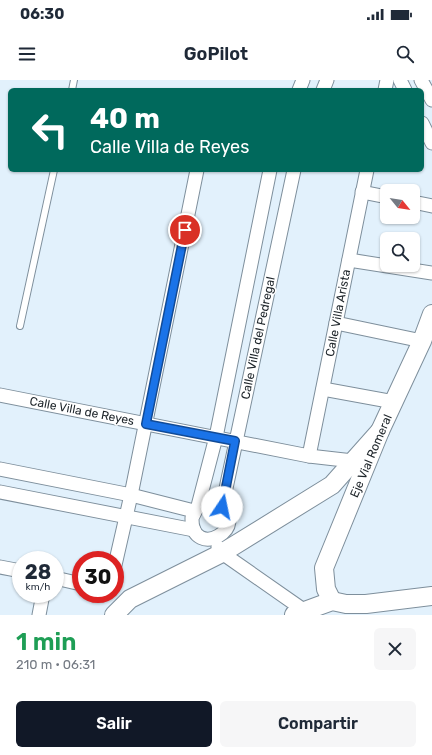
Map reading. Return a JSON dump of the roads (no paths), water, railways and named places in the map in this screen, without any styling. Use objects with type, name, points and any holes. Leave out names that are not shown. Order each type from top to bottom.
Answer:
[{"type":"main road","name":"Eje Vial Romeral","points":[[332,601],[326,588],[324,568],[380,431],[422,341],[432,314]]},
{"type":"main road","points":[[114,615],[130,599],[217,546],[332,485],[380,431]]},
{"type":"main road","points":[[299,613],[332,601],[346,604],[366,604],[432,596]]},
{"type":"street","points":[[421,80],[432,100]]},
{"type":"street","points":[[424,127],[432,143]]},
{"type":"street","points":[[118,551],[132,495],[197,172]]},
{"type":"street","name":"Calle Villa del Pedregal","points":[[196,509],[216,437],[270,172]]},
{"type":"street","name":"Calle Villa del Pedregal","points":[[222,507],[294,172]]},
{"type":"street","name":"Calle Villa Arista","points":[[309,456],[367,172]]},
{"type":"street","points":[[362,192],[380,196]]},
{"type":"street","points":[[420,203],[432,206]]},
{"type":"street","points":[[349,260],[432,273]]},
{"type":"street","points":[[336,323],[422,341]]},
{"type":"street","points":[[322,389],[394,402]]},
{"type":"street","name":"Calle Villa de Reyes","points":[[0,395],[309,456],[353,461]]},
{"type":"street","points":[[0,469],[196,509],[210,502],[222,507],[229,520],[228,527],[219,537],[217,546]]},
{"type":"street","points":[[332,485],[361,477]]},
{"type":"street","points":[[0,492],[126,518],[194,530]]},
{"type":"street","points":[[196,509],[192,518],[194,530],[199,536],[217,546],[299,613]]},
{"type":"street","points":[[0,567],[12,569]]},
{"type":"street","points":[[39,615],[42,603]]},
{"type":"lane","points":[[20,326],[54,172]]}]
